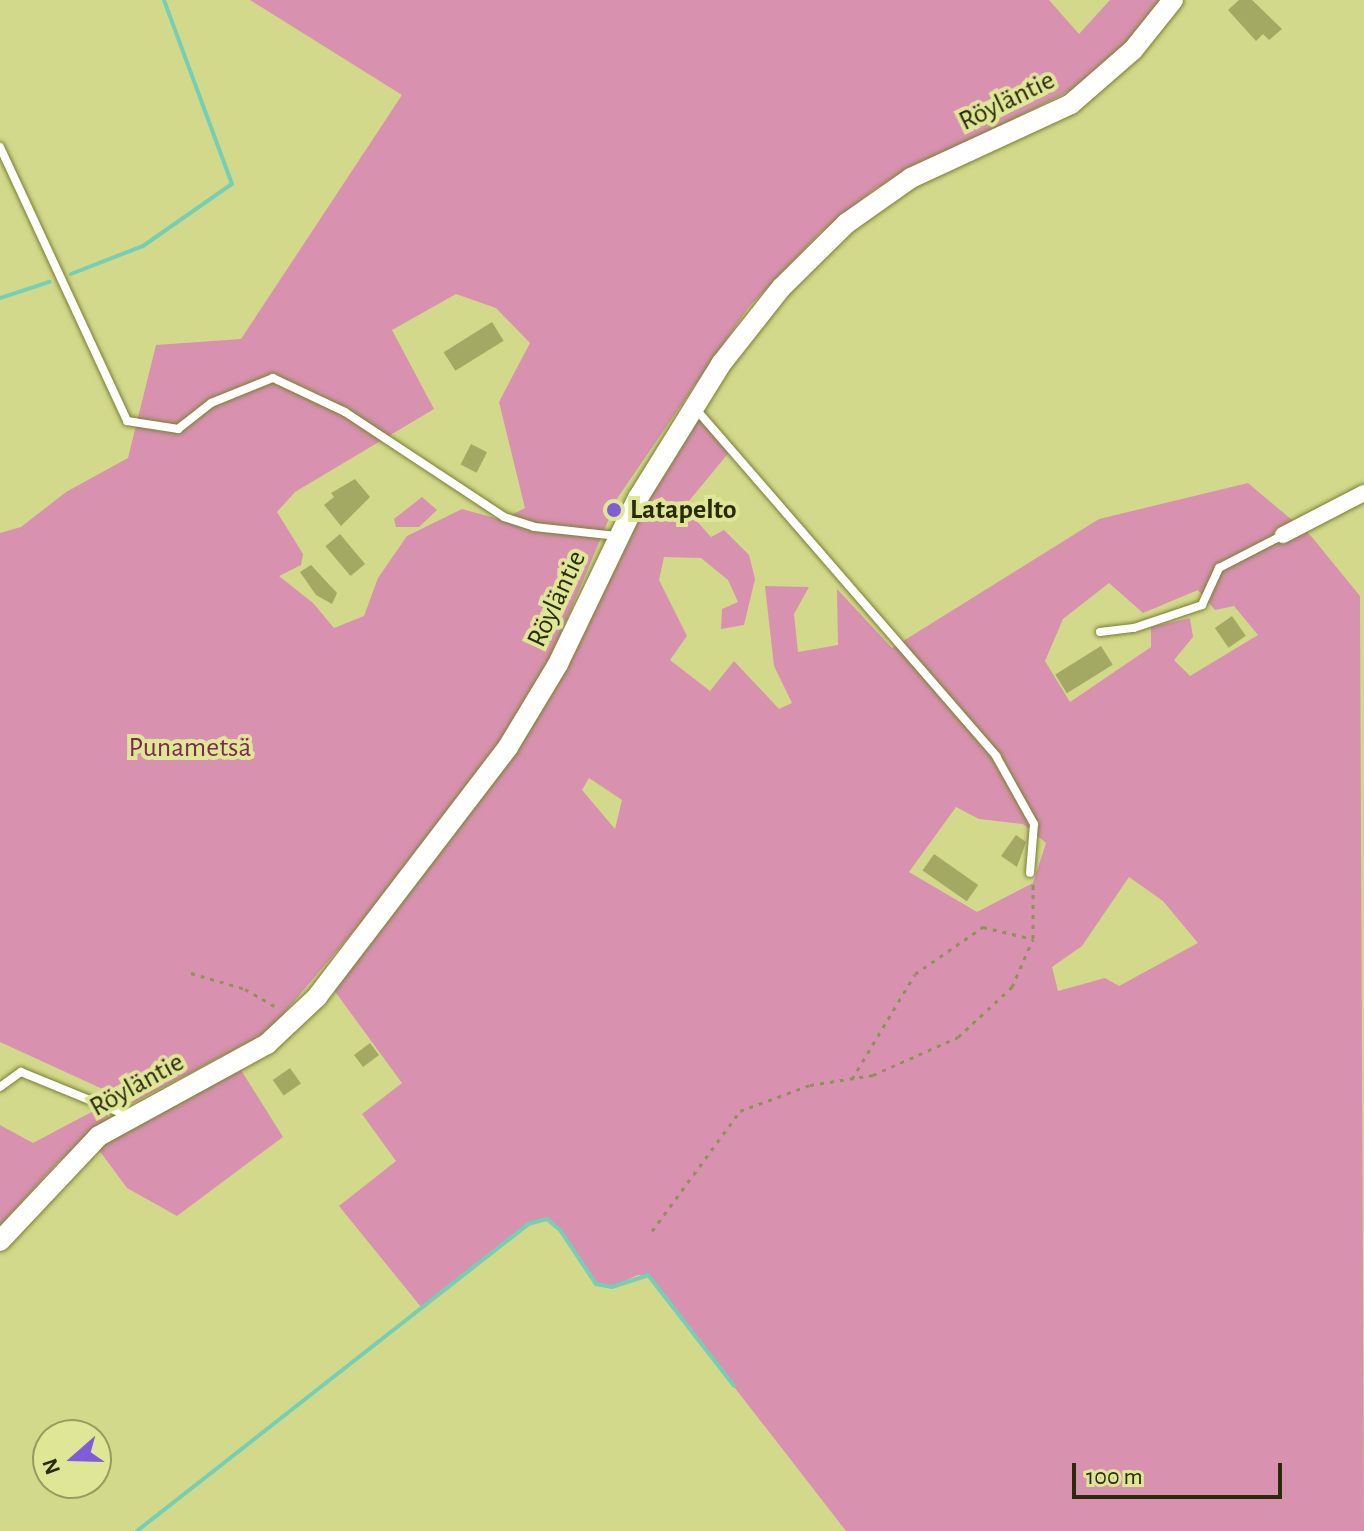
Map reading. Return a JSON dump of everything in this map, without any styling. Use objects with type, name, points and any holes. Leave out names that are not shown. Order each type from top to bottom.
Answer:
[{"type":"street","name":"Röyläntie","points":[[0,1241],[65,1167],[129,1116],[236,1062],[296,1020],[508,747],[558,664],[618,536],[693,407],[757,316],[847,223],[935,165],[1071,104],[1133,50],[1173,0]]},
{"type":"street","points":[[1283,535],[1364,493]]},
{"type":"lane","points":[[0,147],[127,421],[178,429],[211,403],[273,378],[345,412],[504,517],[534,527],[618,536]]},
{"type":"lane","points":[[693,407],[996,756],[1034,824],[1030,873]]},
{"type":"lane","points":[[1100,632],[1134,628],[1202,605],[1219,568],[1283,535]]},
{"type":"lane","points":[[0,1087],[21,1072],[129,1116]]},
{"type":"path","points":[[652,1231],[740,1111],[810,1085],[873,1075],[958,1037],[1012,987],[1033,939],[1037,902],[1030,873]]},
{"type":"path","points":[[852,1079],[915,974],[983,927],[1033,939]]},
{"type":"path","points":[[191,973],[245,989],[296,1020]]},
{"type":"green space","name":"Punametsä","points":[[250,0],[1049,0],[1079,34],[1110,0],[1163,0],[1129,42],[1073,89],[875,189],[821,232],[748,308],[618,497],[547,667],[514,723],[363,920],[268,1032],[133,1103],[0,1042],[0,533],[21,527],[66,492],[128,458],[156,345],[241,339],[402,95]],"holes":[[[456,294],[496,308],[530,343],[499,402],[525,508],[502,520],[462,509],[407,536],[378,578],[364,616],[334,628],[313,603],[279,576],[301,565],[303,554],[277,512],[295,492],[434,409],[392,330]]]},
{"type":"green space","points":[[692,409],[731,450],[684,507],[711,537],[724,530],[749,555],[755,579],[744,625],[721,629],[722,609],[738,602],[728,580],[701,558],[664,557],[659,580],[687,636],[670,660],[710,691],[734,661],[779,709],[792,703],[774,666],[765,586],[809,587],[794,614],[798,652],[838,645],[837,589],[892,648],[1099,519],[1248,483],[1311,536],[1360,596],[1364,1531],[846,1531],[648,1276],[638,1275],[612,1287],[596,1284],[560,1230],[547,1220],[528,1224],[421,1307],[339,1206],[396,1161],[362,1114],[402,1083],[328,982],[508,747]],"holes":[[[1109,583],[1143,613],[1198,590],[1215,610],[1234,606],[1258,635],[1190,676],[1174,660],[1193,637],[1190,618],[1151,627],[1151,647],[1070,702],[1045,661],[1063,619]],[[589,778],[622,800],[615,829],[582,790]],[[956,807],[979,819],[1023,824],[1046,843],[1033,883],[977,912],[909,872]],[[1129,877],[1163,901],[1198,943],[1119,986],[1105,978],[1058,991],[1052,967],[1082,946]]]},
{"type":"green space","points":[[422,497],[437,510],[419,527],[396,527],[394,519]]},
{"type":"green space","points":[[236,1062],[283,1137],[177,1216],[127,1188],[93,1142]]},
{"type":"green space","points":[[99,1108],[110,1118],[56,1164],[0,1226],[0,1125],[33,1143]]},
{"type":"building","points":[[1239,0],[1252,0],[1282,29],[1269,40],[1263,34],[1256,41],[1228,10]]},
{"type":"building","points":[[492,322],[504,341],[455,371],[444,352]]},
{"type":"building","points":[[471,444],[487,452],[477,473],[461,464]]},
{"type":"building","points":[[355,479],[370,497],[341,526],[324,505],[334,497],[331,493]]},
{"type":"building","points":[[340,534],[365,564],[351,576],[325,546]]},
{"type":"building","points":[[311,565],[337,593],[332,604],[316,595],[300,572]]},
{"type":"building","points":[[1232,616],[1246,636],[1229,648],[1215,628]]},
{"type":"building","points":[[1101,646],[1113,665],[1067,693],[1055,675]]},
{"type":"building","points":[[1016,835],[1026,842],[1017,867],[1001,856]]},
{"type":"building","points":[[934,854],[978,885],[967,901],[923,870]]},
{"type":"building","points":[[370,1043],[379,1055],[363,1067],[354,1055]]},
{"type":"building","points":[[290,1068],[301,1084],[284,1096],[273,1080]]},
{"type":"waterway","points":[[71,274],[143,246],[232,184],[164,0]]},
{"type":"waterway","points":[[0,298],[49,282]]},
{"type":"waterway","points":[[137,1531],[528,1224],[547,1219],[560,1230],[596,1284],[612,1287],[648,1275],[734,1386]]},
{"type":"place","name":"Latapelto","points":[[614,510]]}]
